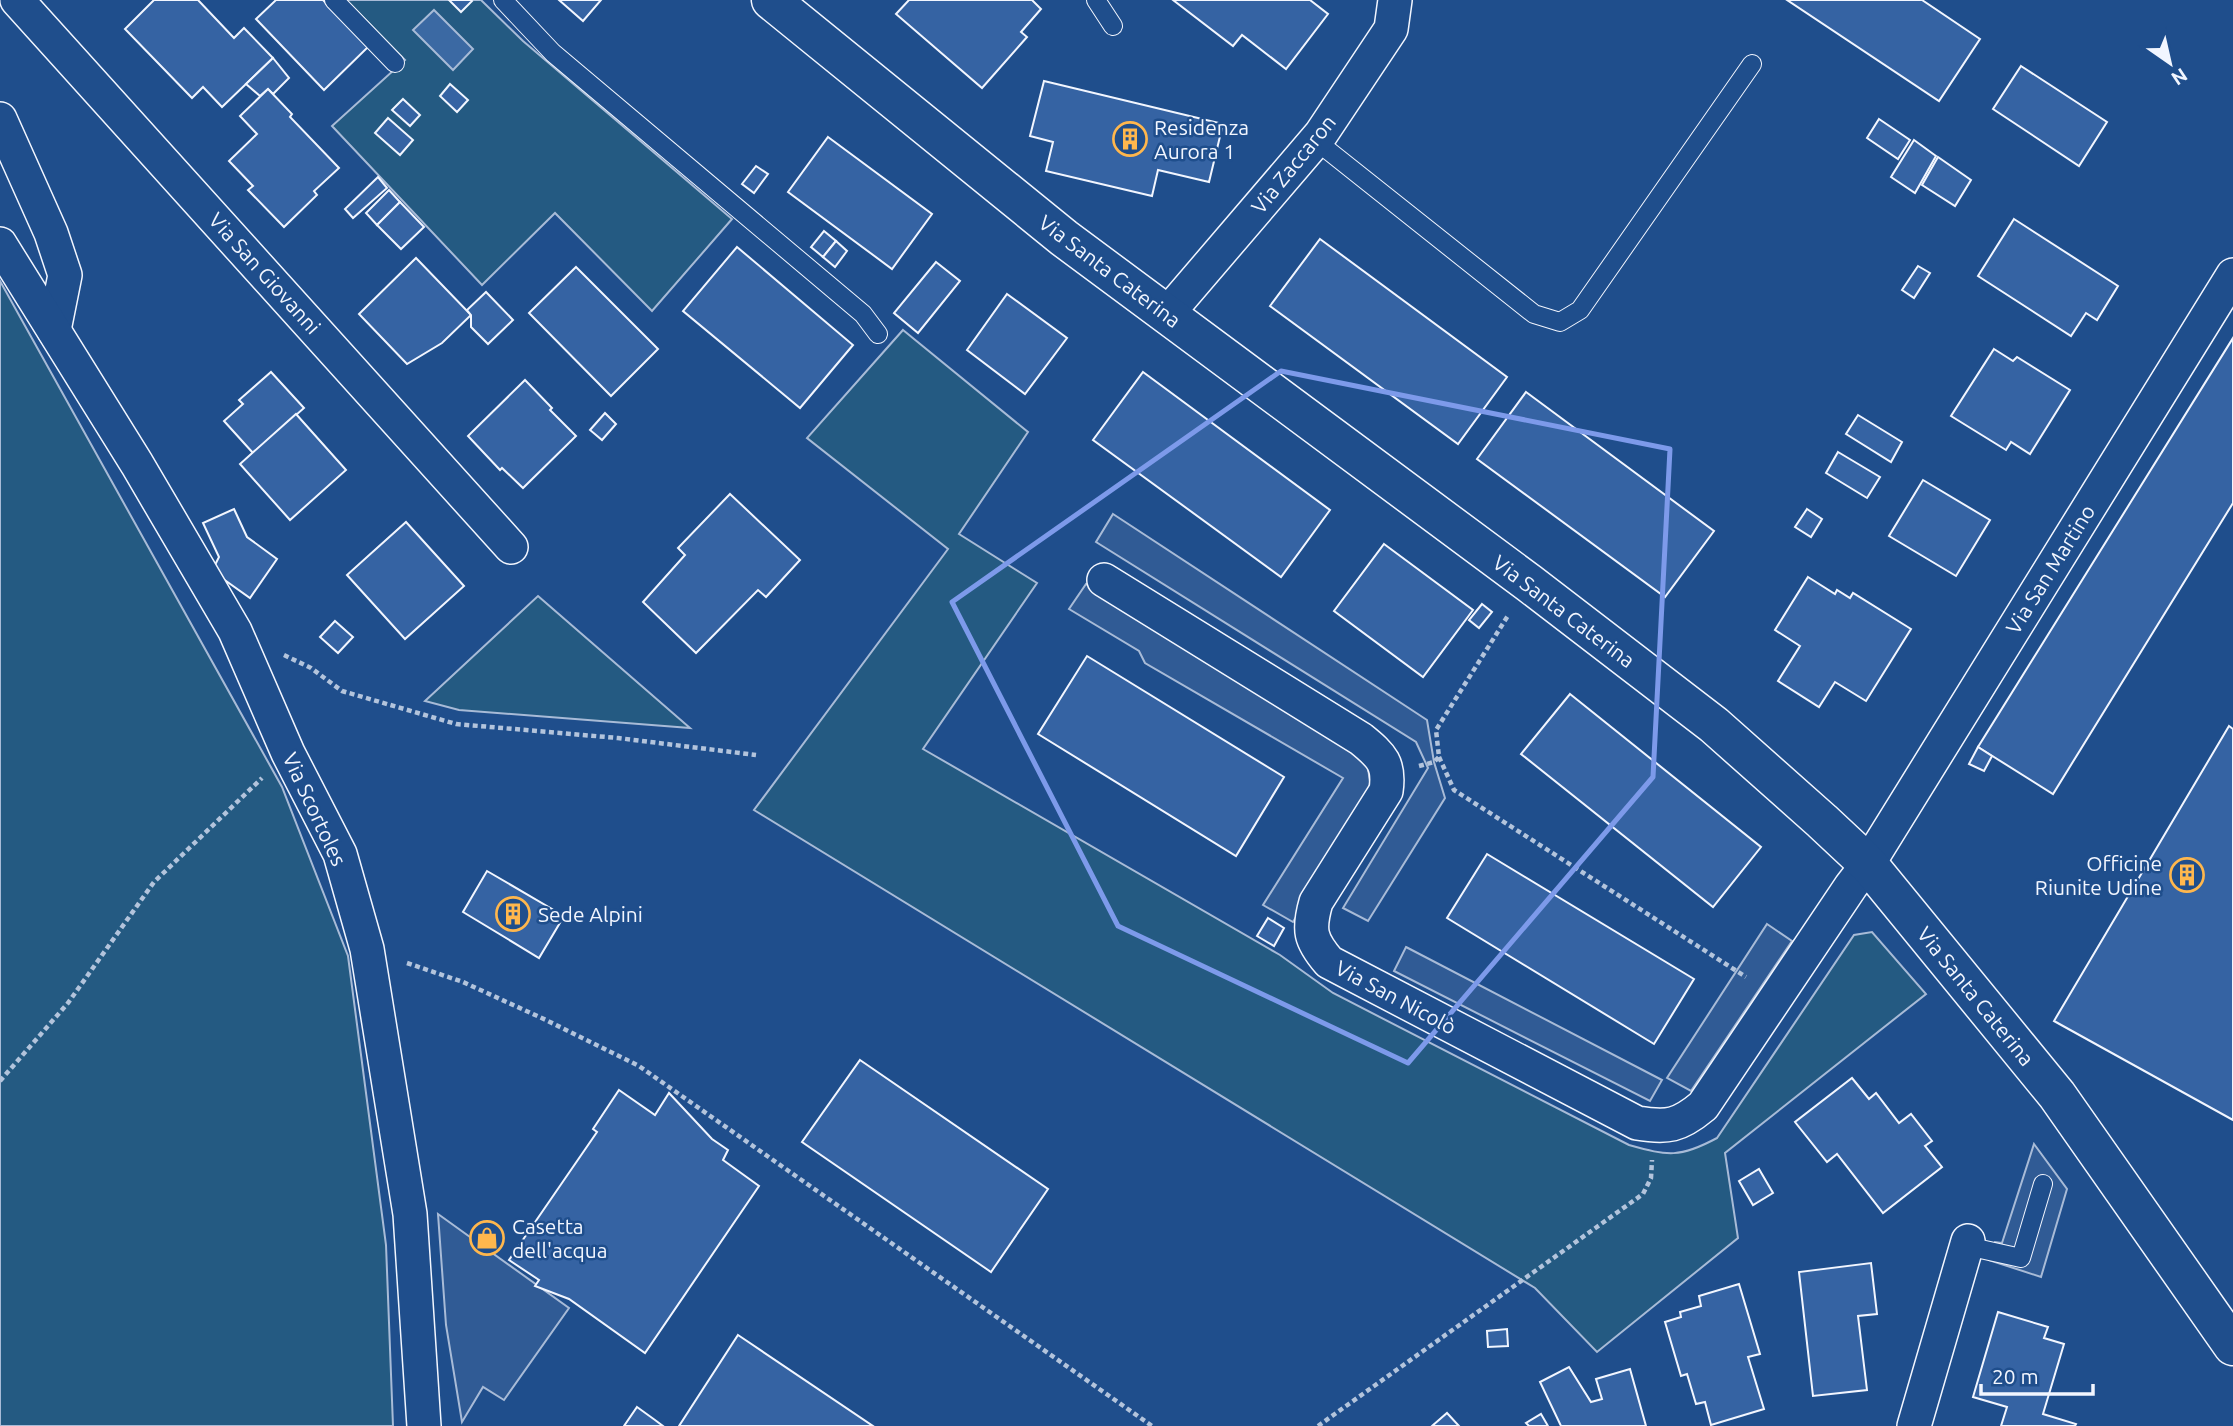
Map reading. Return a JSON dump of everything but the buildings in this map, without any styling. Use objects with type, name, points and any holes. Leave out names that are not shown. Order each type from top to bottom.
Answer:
[{"type":"street","name":"Via San Giovanni","points":[[17,0],[512,547]]},
{"type":"street","name":"Via Santa Caterina","points":[[771,0],[1064,238],[1529,583],[1714,725],[1868,864],[2057,1095],[2233,1346]]},
{"type":"street","name":"Via Zaccaron","points":[[1167,314],[1315,141],[1391,29],[1395,0]]},
{"type":"street","points":[[0,119],[51,233],[65,275],[54,330]]},
{"type":"street","name":"Via Scortoles","points":[[0,244],[137,464],[235,631],[288,753],[340,854],[367,949],[410,1214],[424,1426]]},
{"type":"street","name":"Via San Martino","points":[[1868,864],[2233,275]]},
{"type":"street","points":[[1104,580],[1361,738],[1378,753],[1388,774]]},
{"type":"street","name":"Via San Nicolò","points":[[1388,774],[1386,791],[1316,902],[1310,923],[1315,946],[1329,962],[1637,1124],[1663,1127],[1685,1121],[1703,1106],[1868,864]]},
{"type":"street","points":[[1914,1426],[1967,1244]]},
{"type":"lane","points":[[334,0],[394,63]]},
{"type":"lane","points":[[503,0],[552,53],[863,314],[878,334]]},
{"type":"lane","points":[[1096,0],[1113,26]]},
{"type":"lane","points":[[1315,141],[1534,314],[1560,322],[1580,310],[1752,64]]},
{"type":"lane","points":[[1967,1244],[2021,1258],[2043,1184]]},
{"type":"path","points":[[1529,583],[1436,730],[1439,757],[1454,790],[1777,996]]},
{"type":"path","points":[[235,631],[311,668],[342,691],[456,724],[618,738],[756,755]]},
{"type":"path","points":[[0,1081],[68,1003],[153,882],[288,753]]},
{"type":"path","points":[[1388,774],[1434,762],[1439,757]]},
{"type":"path","points":[[367,949],[463,982],[639,1066],[1152,1426]]},
{"type":"path","points":[[1318,1426],[1643,1194],[1651,1178],[1652,1157],[1637,1124]]},
{"type":"highlighted area","points":[[1281,371],[1670,449],[1653,777],[1408,1063],[1118,926],[952,602]]},
{"type":"shaded area","points":[[346,0],[481,0],[523,41],[732,219],[652,311],[555,213],[482,285],[332,126],[405,60]]},
{"type":"shaded area","points":[[434,10],[473,49],[453,70],[413,30]]},
{"type":"shaded area","points":[[0,281],[282,787],[348,956],[386,1245],[393,1426],[0,1426]]},
{"type":"shaded area","points":[[903,330],[1028,432],[959,534],[1037,583],[923,749],[1280,955],[1333,993],[1629,1145],[1642,1149],[1664,1153],[1683,1152],[1717,1138],[1854,935],[1872,932],[1926,994],[1725,1153],[1738,1238],[1597,1352],[1535,1288],[754,810],[948,549],[807,438]]},
{"type":"shaded area","points":[[1113,514],[1427,720],[1434,762],[1445,798],[1368,921],[1343,908],[1428,768],[1416,742],[1096,542]]},
{"type":"shaded area","points":[[1086,584],[1137,611],[1367,761],[1370,782],[1368,796],[1293,922],[1263,905],[1343,778],[1145,663],[1139,651],[1069,609]]},
{"type":"shaded area","points":[[538,596],[690,728],[459,710],[425,701]]},
{"type":"shaded area","points":[[1767,924],[1792,941],[1691,1091],[1667,1078]]},
{"type":"shaded area","points":[[1406,947],[1662,1080],[1650,1101],[1394,971]]},
{"type":"shaded area","points":[[2034,1144],[2067,1189],[2041,1277],[1989,1260],[1995,1242],[2002,1243]]},
{"type":"shaded area","points":[[438,1214],[569,1308],[504,1400],[483,1387],[462,1422],[446,1325]]},
{"type":"place","name":"Residenza Aurora 1","points":[[1130,139]]},
{"type":"place","name":"Officine Riunite Udine","points":[[2187,875]]},
{"type":"place","name":"Sede Alpini","points":[[513,914]]},
{"type":"place","name":"Casetta dell'acqua","points":[[487,1238]]}]
